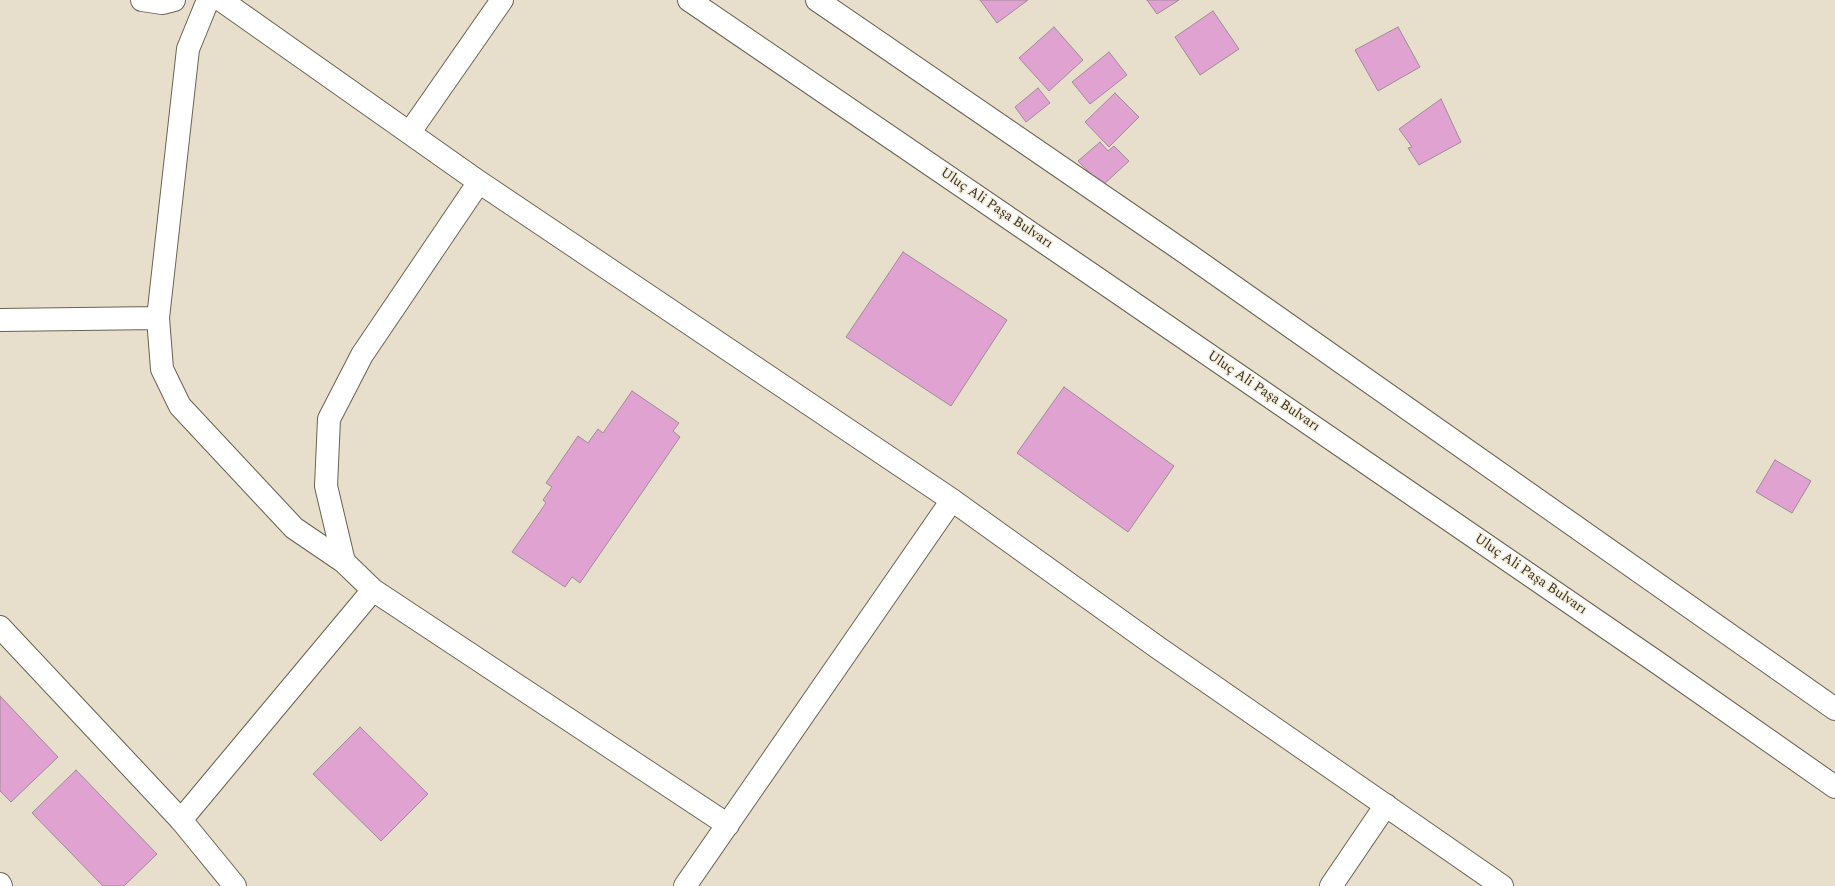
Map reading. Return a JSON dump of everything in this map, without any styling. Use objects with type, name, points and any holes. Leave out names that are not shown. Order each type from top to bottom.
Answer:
[{"type":"street","points":[[142,0],[162,3],[174,0]]},
{"type":"street","points":[[208,0],[188,49],[158,318],[162,369],[180,406],[294,528],[344,562],[373,590],[728,824]]},
{"type":"street","points":[[221,0],[479,182],[952,500],[1157,647],[1502,886]]},
{"type":"street","points":[[410,132],[502,0]]},
{"type":"street","name":"Uluç Ali Paşa Bulvarı","points":[[689,0],[1182,336],[1658,663],[1835,787]]},
{"type":"street","points":[[817,0],[1186,253],[1835,710]]},
{"type":"street","points":[[344,562],[326,486],[328,418],[362,355],[479,182]]},
{"type":"street","points":[[0,320],[158,318]]},
{"type":"street","points":[[685,886],[952,500]]},
{"type":"street","points":[[181,820],[373,590]]},
{"type":"street","points":[[0,627],[181,820],[235,886]]},
{"type":"street","points":[[1331,886],[1386,805]]},
{"type":"building","points":[[980,0],[1028,0],[997,23]]},
{"type":"building","points":[[1147,0],[1179,0],[1157,14]]},
{"type":"building","points":[[1213,11],[1239,49],[1200,75],[1175,37]]},
{"type":"building","points":[[1054,27],[1083,60],[1049,91],[1019,58]]},
{"type":"building","points":[[1398,27],[1420,67],[1378,91],[1355,50]]},
{"type":"building","points":[[1109,52],[1127,75],[1090,104],[1072,82]]},
{"type":"building","points":[[1038,88],[1050,103],[1026,122],[1015,107]]},
{"type":"building","points":[[1115,93],[1139,117],[1109,147],[1085,122]]},
{"type":"building","points":[[1441,99],[1461,142],[1419,165],[1408,148],[1412,147],[1399,129]]},
{"type":"building","points":[[1100,142],[1108,151],[1114,146],[1129,161],[1102,186],[1078,161]]},
{"type":"building","points":[[903,252],[1007,320],[951,406],[846,337]]},
{"type":"building","points":[[1064,387],[1174,466],[1128,532],[1017,453]]},
{"type":"building","points":[[632,391],[679,423],[673,431],[680,437],[580,583],[572,577],[565,587],[512,552],[546,503],[543,500],[552,487],[546,483],[578,436],[588,443],[598,429],[603,433]]},
{"type":"building","points":[[1775,460],[1811,481],[1792,513],[1756,492]]},
{"type":"building","points":[[0,696],[58,757],[11,802],[0,791]]},
{"type":"building","points":[[360,727],[428,794],[381,841],[313,774]]},
{"type":"building","points":[[76,770],[157,854],[124,886],[103,886],[32,813]]}]
